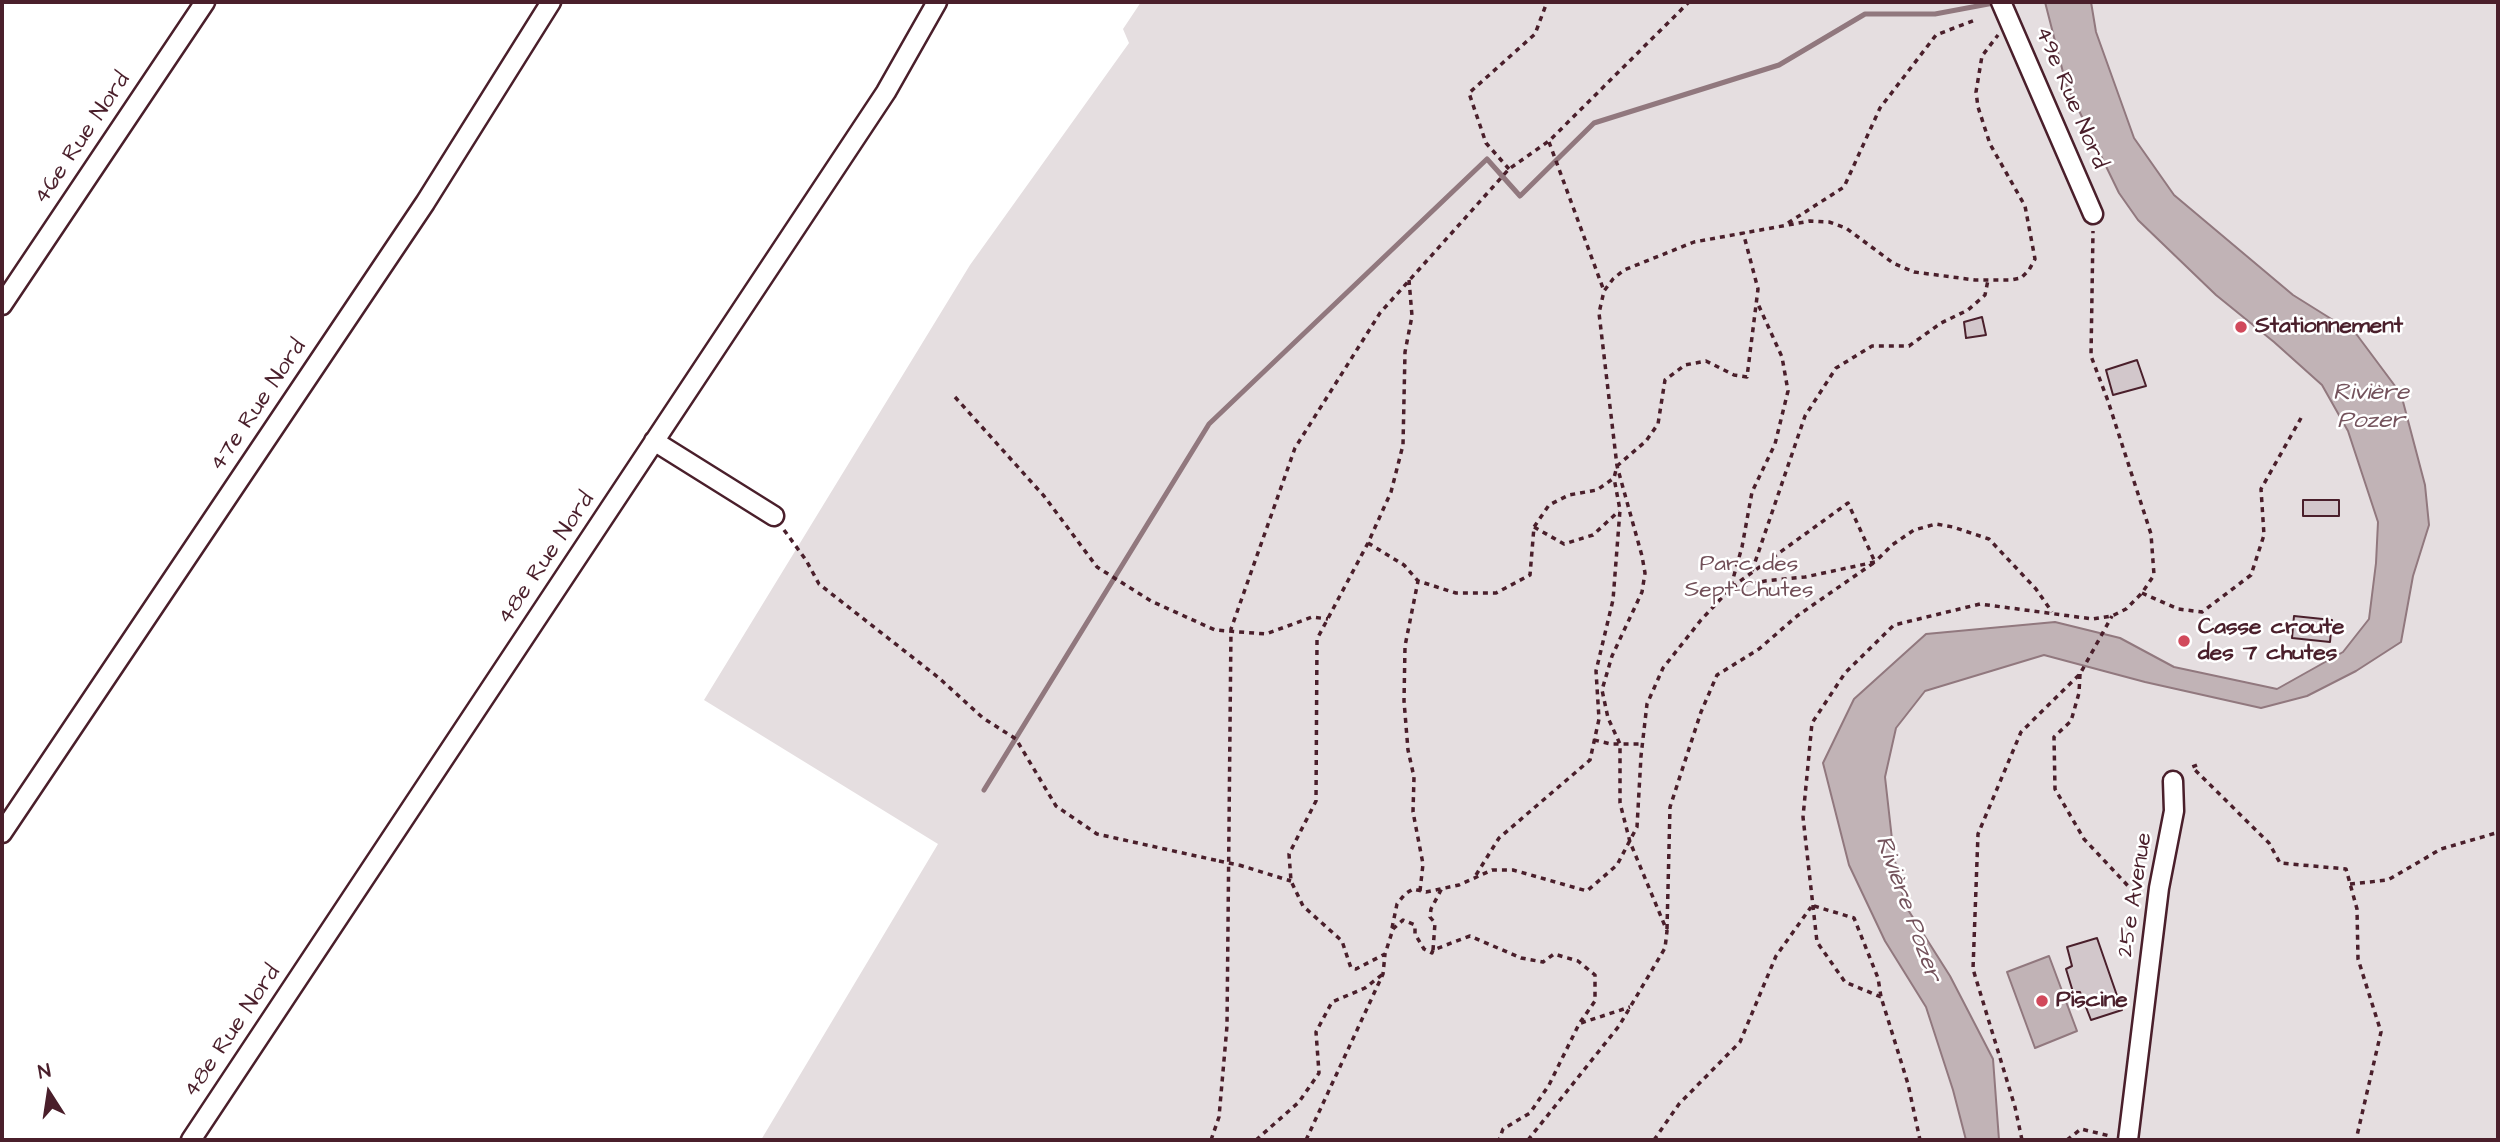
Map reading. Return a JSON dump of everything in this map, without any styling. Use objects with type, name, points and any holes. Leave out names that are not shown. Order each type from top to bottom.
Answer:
[{"type":"street","name":"46e Rue Nord","points":[[2,304],[205,2]]},
{"type":"street","name":"47e Rue Nord","points":[[2,833],[425,203],[551,2]]},
{"type":"street","name":"48e Rue Nord","points":[[191,1140],[886,92],[937,2]]},
{"type":"street","name":"49e Rue Nord","points":[[2001,2],[2093,214]]},
{"type":"street","points":[[654,441],[774,516]]},
{"type":"street","name":"25e Avenue","points":[[2119,1138],[2174,811],[2173,781]]},
{"type":"path","points":[[1508,170],[1486,143],[1468,93],[1535,34],[1547,2]]},
{"type":"path","points":[[1211,1140],[1219,1117],[1227,1026],[1231,632],[1295,448],[1380,313],[1409,280],[1508,170],[1549,141],[1689,2]]},
{"type":"path","points":[[1786,224],[1844,187],[1880,108],[1936,35],[1975,20]]},
{"type":"path","points":[[1667,931],[1629,842],[1620,803],[1620,744],[1608,718],[1602,690],[1612,656],[1642,592],[1645,573],[1617,466],[1599,313],[1604,291],[1624,270],[1694,242],[1810,221],[1838,224],[1893,263],[1914,272],[1987,280],[2021,278],[2035,259],[2025,206],[1990,144],[1976,92],[1982,56],[1996,36],[2012,24]]},
{"type":"path","points":[[1549,141],[1604,291]]},
{"type":"path","points":[[1881,997],[1845,982],[1817,942],[1803,817],[1812,723],[1845,673],[1894,625],[1980,604],[2093,619],[2112,616],[2126,609],[2142,593],[2154,575],[2151,534],[2091,356],[2093,214]]},
{"type":"path","points":[[1475,877],[1499,838],[1590,760],[1599,719],[1596,671],[1613,600],[1620,510],[1614,478],[1617,466],[1646,441],[1658,424],[1665,380],[1685,365],[1706,360],[1734,375],[1747,377],[1758,289],[1743,232]]},
{"type":"path","points":[[1385,954],[1356,969],[1351,968],[1342,941],[1303,906],[1291,881],[1289,854],[1316,801],[1317,639],[1368,543],[1391,492],[1403,445],[1405,352],[1412,316],[1409,280]]},
{"type":"path","points":[[1751,573],[1805,415],[1836,368],[1872,346],[1909,346],[1941,323],[1968,310],[1985,295],[1987,280]]},
{"type":"path","points":[[1731,588],[1752,492],[1775,444],[1788,391],[1783,358],[1757,302]]},
{"type":"path","points":[[955,397],[1044,496],[1097,568],[1151,601],[1215,630],[1231,632],[1266,634],[1312,617],[1328,619]]},
{"type":"path","points":[[2142,593],[2178,609],[2202,612],[2251,575],[2264,535],[2261,489],[2301,418]]},
{"type":"path","points":[[1368,543],[1404,565],[1418,581],[1457,593],[1496,593],[1530,575],[1534,527],[1549,505],[1569,495],[1597,490],[1614,478]]},
{"type":"path","points":[[1390,939],[1397,904],[1413,889],[1420,891],[1459,885],[1492,870],[1513,870],[1587,891],[1618,865],[1637,827],[1647,704],[1663,668],[1701,620],[1731,588],[1848,503],[1875,562]]},
{"type":"path","points":[[1534,527],[1564,544],[1593,535],[1620,510]]},
{"type":"path","points":[[774,516],[806,560],[819,584],[939,678],[983,718],[1016,739],[1056,806],[1097,834],[1239,865],[1291,881]]},
{"type":"path","points":[[1528,1140],[1619,1026],[1665,948],[1670,807],[1717,675],[1759,649],[1797,616],[1875,562],[1892,545],[1914,530],[1936,524],[1989,539],[2036,589],[2052,612]]},
{"type":"path","points":[[1731,588],[1765,581],[1805,578],[1875,562]]},
{"type":"path","points":[[1418,581],[1405,646],[1404,701],[1408,750],[1414,776],[1413,812],[1423,864],[1420,891]]},
{"type":"path","points":[[2022,1140],[2015,1107],[1973,969],[1978,834],[2021,732],[2080,674],[2112,616]]},
{"type":"path","points":[[2080,674],[2079,693],[2071,721],[2054,737],[2054,789],[2084,839],[2130,888]]},
{"type":"path","points":[[1594,740],[1642,744]]},
{"type":"path","points":[[2197,765],[2192,767],[2269,843],[2280,863],[2346,869],[2357,909],[2358,959],[2381,1032],[2356,1140]]},
{"type":"path","points":[[2350,884],[2388,880],[2441,849],[2496,833],[2498,830]]},
{"type":"path","points":[[1433,950],[1435,923],[1430,917],[1431,909],[1442,888]]},
{"type":"path","points":[[1813,905],[1854,918],[1878,978],[1881,997],[1908,1084],[1920,1140]]},
{"type":"path","points":[[1654,1140],[1679,1104],[1740,1042],[1776,956],[1813,905]]},
{"type":"path","points":[[1306,1140],[1383,974],[1385,954],[1393,929],[1403,920],[1415,925],[1415,934],[1424,949],[1432,953],[1433,950],[1470,936],[1521,958],[1543,962],[1554,954],[1578,961],[1595,975],[1595,1001],[1579,1024],[1549,1085],[1530,1112],[1503,1129],[1499,1140]]},
{"type":"path","points":[[1256,1140],[1299,1102],[1319,1073],[1316,1032],[1332,1002],[1365,988],[1383,974]]},
{"type":"path","points":[[1579,1024],[1630,1007]]},
{"type":"path","points":[[2067,1140],[2081,1129],[2119,1138]]},
{"type":"green space","name":"Parc des Sept-Chutes","points":[[1141,2],[2498,2],[2498,1140],[761,1140],[938,844],[704,700],[970,265],[1129,43],[1123,29]]},
{"type":"water","name":"Rivière Pozer","points":[[2045,2],[2091,2],[2096,32],[2134,138],[2174,195],[2293,295],[2357,335],[2401,394],[2425,485],[2429,525],[2413,576],[2401,642],[2356,671],[2307,696],[2261,708],[2145,682],[2044,655],[1925,691],[1896,728],[1885,777],[1894,857],[1905,905],[1950,976],[1993,1059],[1999,1140],[1966,1140],[1926,1007],[1885,941],[1849,865],[1823,763],[1854,699],[1926,634],[2055,622],[2120,638],[2174,667],[2277,689],[2343,652],[2369,619],[2376,563],[2378,522],[2348,431],[2322,385],[2216,295],[2138,220],[2119,193],[2066,84]]},
{"type":"water","name":"Piscine","points":[[2049,956],[2077,1031],[2035,1048],[2007,972]]},
{"type":"building","points":[[1982,317],[1986,335],[1966,338],[1964,322]]},
{"type":"building","points":[[2137,360],[2146,386],[2113,395],[2106,370]]},
{"type":"building","points":[[2303,500],[2339,500],[2339,516],[2303,516]]},
{"type":"building","points":[[2294,616],[2332,620],[2330,642],[2292,638]]},
{"type":"building","points":[[2097,938],[2122,1010],[2091,1020],[2080,992],[2073,992],[2066,969],[2072,966],[2067,947]]},
{"type":"waterway","points":[[984,790],[1209,424],[1487,159],[1520,196],[1594,123],[1779,65],[1865,14],[1935,14],[1999,2]]},
{"type":"place","name":"Stationnement","points":[[2241,327]]},
{"type":"place","name":"Casse croute des 7 chutes","points":[[2184,641]]},
{"type":"place","name":"Piscine","points":[[2042,1001]]}]
